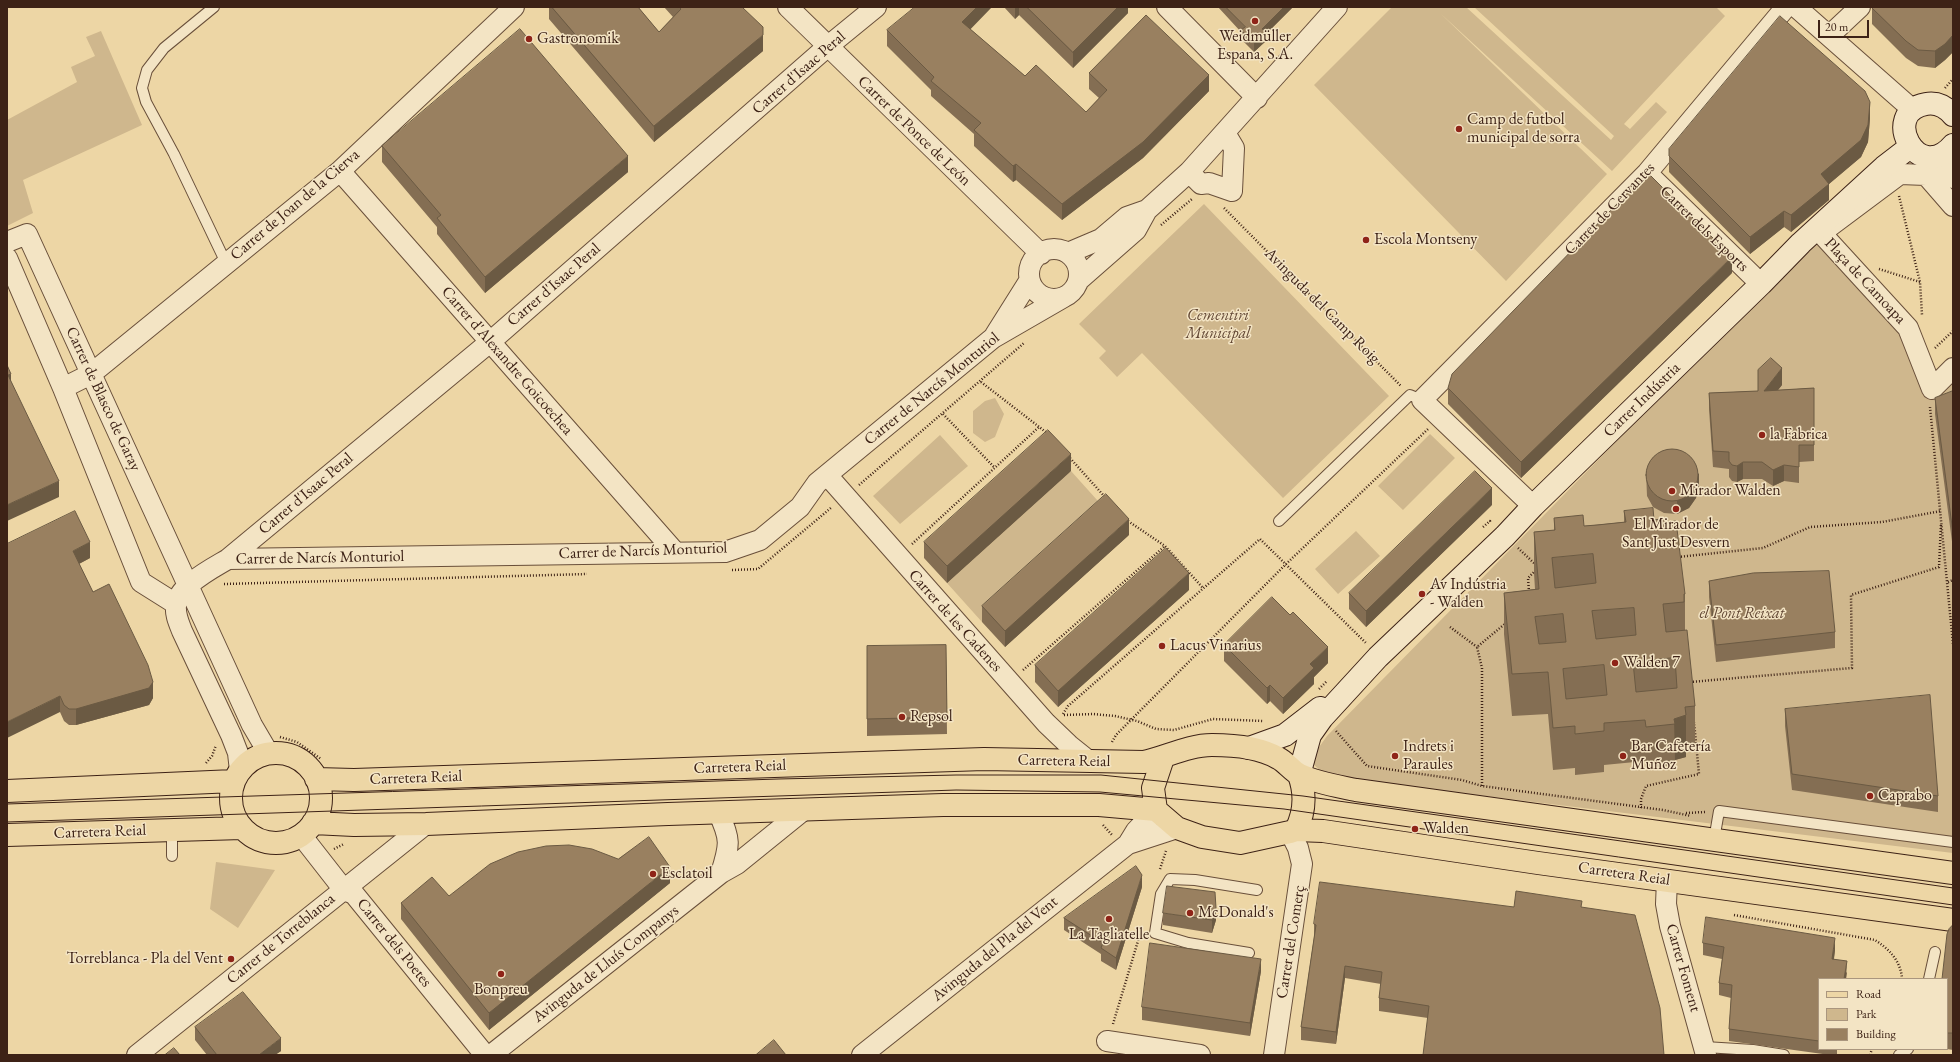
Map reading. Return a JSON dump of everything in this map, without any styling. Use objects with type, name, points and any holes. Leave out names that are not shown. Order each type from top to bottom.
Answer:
[{"type":"main road","name":"Carretera Reial","points":[[316,779],[363,779],[984,759],[1144,762],[1163,758],[1193,748],[1211,745],[1249,748],[1278,758],[1299,774],[1319,782],[1356,790],[1953,874]]},
{"type":"main road","points":[[307,829],[320,806],[320,789],[316,779],[300,760],[288,755],[269,754],[253,760],[237,776],[231,794],[232,808],[242,828],[254,838],[270,843],[286,842],[307,829],[354,825],[426,824],[718,812],[943,805],[1117,806],[1156,810],[1154,788],[1163,758]]},
{"type":"main road","points":[[1293,831],[1301,820],[1304,804],[1302,783],[1299,774]]},
{"type":"main road","points":[[7,791],[237,776]]},
{"type":"main road","name":"Carretera Reial","points":[[1156,810],[1177,828],[1202,837],[1240,842],[1293,831],[1323,831],[1953,920]]},
{"type":"main road","name":"Carretera Reial","points":[[7,835],[242,828]]},
{"type":"street","name":"Carrer de Joan de la Cierva","points":[[63,388],[91,374],[226,262],[340,171],[514,7]]},
{"type":"street","name":"Carrer de Ponce de León","points":[[788,7],[827,47],[1041,254]]},
{"type":"street","name":"Carrer d'Isaac Peral","points":[[228,559],[490,342],[827,47],[876,7]]},
{"type":"street","points":[[1167,7],[1257,98]]},
{"type":"street","points":[[1079,280],[1078,264],[1068,253],[1053,248],[1041,254],[1032,264],[1028,273],[1029,281],[1033,288],[1043,296],[1056,299],[1064,297],[1076,287],[1079,280],[1136,230],[1147,210],[1189,172],[1257,98],[1337,7]]},
{"type":"street","name":"Carrer de Cervantes","points":[[1416,398],[1647,173],[1786,7]]},
{"type":"street","points":[[1796,7],[1913,110]]},
{"type":"street","points":[[1829,36],[1860,7]]},
{"type":"street","points":[[1952,111],[1935,103],[1919,106],[1913,110],[1906,119],[1904,128],[1905,139],[1910,148],[1918,153],[1926,156],[1948,148],[1953,178]]},
{"type":"street","points":[[1225,133],[1234,148],[1232,204]]},
{"type":"street","name":"Carrer Indústria","points":[[1378,657],[1505,536],[1533,506],[1761,284],[1801,243],[1884,167],[1910,148]]},
{"type":"street","name":"Carrer d'Alexandre Goicoechea","points":[[340,171],[675,552]]},
{"type":"street","points":[[1189,172],[1201,184],[1209,183],[1232,204]]},
{"type":"street","name":"Carrer dels Esports","points":[[1647,173],[1761,284]]},
{"type":"street","name":"Plaça de Camoapa","points":[[1953,206],[1926,175],[1900,174],[1821,233],[1908,328],[1932,390],[1953,368]]},
{"type":"street","points":[[1068,253],[1101,239],[1127,218],[1147,210]]},
{"type":"street","name":"Carrer de Blasco de Garay","points":[[7,242],[27,234],[189,584],[252,725],[269,754]]},
{"type":"street","name":"Carrer de Blasco de Garay","points":[[7,258],[63,388],[141,582],[176,604]]},
{"type":"street","points":[[993,338],[1029,281]]},
{"type":"street","name":"Carrer de Narcís Monturiol","points":[[189,584],[228,559],[724,552],[760,540],[800,507],[817,483],[826,475],[993,338],[1064,297]]},
{"type":"street","points":[[1416,398],[1440,418],[1533,506]]},
{"type":"street","name":"Carrer de les Cadenes","points":[[826,475],[841,500],[899,557],[1046,723],[1068,745],[1095,762]]},
{"type":"street","points":[[189,584],[176,604],[176,613],[182,631],[238,753],[237,776]]},
{"type":"street","points":[[1249,748],[1285,735],[1316,712],[1378,657]]},
{"type":"street","points":[[1299,774],[1310,735],[1322,718],[1378,657]]},
{"type":"street","points":[[1117,806],[1131,818],[1132,837]]},
{"type":"street","name":"Avinguda de Lluís Companys","points":[[491,1055],[721,873],[737,864],[805,809]]},
{"type":"street","name":"Avinguda del Pla del Vent","points":[[862,1055],[1132,837],[1156,810]]},
{"type":"street","points":[[718,812],[727,830],[729,848],[721,873]]},
{"type":"street","name":"Carrer de Torreblanca","points":[[137,1055],[426,824]]},
{"type":"street","name":"Avinguda del Pla del Vent","points":[[1132,837],[1177,828]]},
{"type":"street","name":"Carrer dels Poetes","points":[[307,829],[344,890],[354,894],[485,1055]]},
{"type":"street","name":"Carrer del Comerç","points":[[1274,1055],[1302,864],[1293,831]]},
{"type":"street","name":"Carrer Foment","points":[[1666,880],[1666,904],[1670,926],[1706,1051]]},
{"type":"street","points":[[1107,1042],[1200,1055]]},
{"type":"lane","points":[[214,7],[164,48],[147,70],[142,88],[146,102],[174,154],[226,262]]},
{"type":"lane","points":[[1279,521],[1416,398]]},
{"type":"lane","points":[[1714,840],[1720,811],[1953,842]]},
{"type":"lane","points":[[172,830],[172,856]]},
{"type":"lane","points":[[1249,953],[1188,943],[1155,933],[1160,894],[1170,879],[1195,880],[1257,890]]},
{"type":"lane","points":[[1930,978],[1936,952]]},
{"type":"lane","points":[[1706,1051],[1753,1050],[1784,1055]]},
{"type":"path","points":[[1894,178],[1920,282]]},
{"type":"path","points":[[1160,226],[1195,196]]},
{"type":"path","name":"Avinguda del Camp Roig","points":[[1232,204],[1416,398]]},
{"type":"path","points":[[1930,352],[1953,331]]},
{"type":"path","name":"Carrer de Narcís Monturiol","points":[[727,570],[758,569],[981,382],[1030,338]]},
{"type":"path","points":[[981,382],[1050,437]]},
{"type":"path","points":[[1930,405],[1953,644]]},
{"type":"path","points":[[943,414],[994,467]]},
{"type":"path","points":[[1095,762],[1116,735],[1285,565],[1440,418]]},
{"type":"path","points":[[899,557],[994,467],[1039,427]]},
{"type":"path","points":[[1066,454],[1108,500]]},
{"type":"path","points":[[1672,557],[1763,548],[1810,528],[1882,522],[1941,511]]},
{"type":"path","points":[[1690,682],[1852,668],[1850,595],[1939,567],[1941,511]]},
{"type":"path","points":[[1124,517],[1130,523],[1165,546],[1203,588]]},
{"type":"path","points":[[1505,536],[1538,567],[1528,578],[1530,598]]},
{"type":"path","points":[[1267,721],[1213,719],[1174,730],[1156,729],[1131,720],[1093,714],[1062,715],[1068,706],[1260,538],[1285,565],[1378,657]]},
{"type":"path","points":[[1009,682],[1165,546]]},
{"type":"path","points":[[1678,557],[1679,565]]},
{"type":"path","points":[[222,584],[592,574]]},
{"type":"path","points":[[1948,582],[1953,580]]},
{"type":"path","points":[[1477,647],[1508,622]]},
{"type":"path","points":[[1450,627],[1477,647],[1482,668],[1482,786]]},
{"type":"path","points":[[1690,674],[1691,689]]},
{"type":"path","points":[[1641,830],[1641,799],[1646,786],[1699,774],[1694,720]]},
{"type":"path","points":[[1333,728],[1367,766],[1462,780],[1482,786],[1684,813],[1720,811]]},
{"type":"path","points":[[1159,873],[1166,850]]},
{"type":"path","points":[[1734,915],[1875,940],[1888,949],[1895,958],[1901,970],[1902,978]]},
{"type":"path","points":[[1107,1042],[1142,927]]},
{"type":"green space","name":"Camp de futbol municipal de sorra","points":[[1392,7],[1466,7],[1611,140],[1614,136],[1474,7],[1716,7],[1725,16],[1624,124],[1630,129],[1656,102],[1667,112],[1612,171],[1440,13],[1607,174],[1506,281],[1314,85]]},
{"type":"green space","points":[[101,31],[142,125],[23,180],[33,213],[7,226],[7,120],[77,82],[71,67],[95,56],[86,37]]},
{"type":"green space","name":"Cementiri Municipal","points":[[1204,204],[1389,396],[1283,498],[1142,353],[1117,377],[1099,358],[1106,351],[1079,324]]},
{"type":"green space","name":"el Pont Reixat","points":[[1821,233],[1908,328],[1932,389],[1953,368],[1953,853],[1345,779],[1325,775],[1312,763],[1317,750],[1327,736]]},
{"type":"green space","points":[[995,398],[1004,414],[995,437],[985,442],[973,433],[973,411],[985,401]]},
{"type":"green space","points":[[1430,434],[1455,458],[1403,510],[1378,486]]},
{"type":"green space","points":[[940,435],[968,466],[900,524],[873,496]]},
{"type":"green space","points":[[1071,471],[1106,510],[982,622],[947,583]]},
{"type":"green space","points":[[1356,531],[1380,556],[1338,594],[1315,569]]},
{"type":"green space","points":[[216,862],[275,870],[238,928],[210,909]]},
{"type":"building","points":[[552,7],[638,7],[659,32],[681,9],[679,7],[742,7],[763,27],[763,35],[654,126]]},
{"type":"building","points":[[915,7],[977,7],[962,22],[1025,76],[1036,65],[1086,112],[1107,90],[1089,73],[1146,15],[1209,75],[1143,142],[1062,204],[1016,164],[1013,166],[974,130],[981,123],[931,81],[934,77],[887,30]]},
{"type":"building","points":[[1027,7],[1118,7],[1073,52]]},
{"type":"building","name":"Weidmüller Espana, S.A.","points":[[1226,7],[1284,7],[1262,29],[1267,31],[1254,43],[1241,30],[1245,27]]},
{"type":"building","points":[[1953,7],[1953,35],[1945,44],[1935,51],[1918,50],[1906,41],[1872,8]]},
{"type":"building","points":[[1780,16],[1865,91],[1870,102],[1868,125],[1861,140],[1821,174],[1829,184],[1791,215],[1784,211],[1750,237],[1669,156],[1669,149]]},
{"type":"building","points":[[520,29],[628,156],[485,277],[437,218],[441,215],[382,146]]},
{"type":"building","points":[[1649,174],[1732,257],[1521,462],[1448,388],[1452,374],[1645,175]]},
{"type":"building","name":"la Fabrica","points":[[1771,358],[1782,368],[1764,391],[1814,388],[1814,445],[1799,445],[1799,467],[1784,465],[1773,470],[1762,462],[1743,462],[1737,466],[1732,465],[1729,461],[1729,452],[1713,451],[1709,393],[1758,391],[1758,370]]},
{"type":"building","points":[[7,365],[11,374],[8,375],[59,481],[7,505]]},
{"type":"building","points":[[1953,391],[1953,533],[1935,398]]},
{"type":"building","points":[[1048,430],[1071,454],[947,566],[924,542]]},
{"type":"building","name":"Mirador Walden","points":[[1667,449],[1677,449],[1686,453],[1694,461],[1698,470],[1698,480],[1694,489],[1686,497],[1677,501],[1667,501],[1658,497],[1650,489],[1646,480],[1646,470],[1650,461],[1658,453]]},
{"type":"building","points":[[1475,471],[1492,488],[1366,611],[1349,593]]},
{"type":"building","points":[[1106,494],[1129,519],[1005,631],[982,606]]},
{"type":"building","points":[[1653,508],[1654,520],[1667,518],[1667,522],[1676,521],[1685,594],[1684,602],[1663,604],[1666,632],[1687,630],[1695,706],[1685,707],[1686,715],[1674,719],[1675,724],[1646,727],[1645,720],[1604,723],[1604,731],[1575,734],[1575,726],[1553,728],[1548,672],[1512,674],[1504,593],[1539,589],[1534,532],[1555,530],[1554,518],[1583,515],[1584,526],[1597,525],[1626,522],[1624,511]],"holes":[[[1593,554],[1596,583],[1555,588],[1552,558]],[[1634,608],[1636,635],[1596,639],[1592,611]],[[1563,614],[1566,642],[1539,644],[1535,617]],[[1675,658],[1677,688],[1636,692],[1633,662]],[[1604,665],[1607,695],[1566,699],[1563,669]]]},
{"type":"building","points":[[75,511],[90,542],[73,551],[93,592],[109,584],[148,665],[153,682],[149,688],[76,709],[69,709],[64,705],[60,696],[7,722],[7,544]]},
{"type":"building","points":[[1166,548],[1189,573],[1058,691],[1035,665]]},
{"type":"building","points":[[1829,571],[1835,632],[1716,645],[1709,581],[1753,573]]},
{"type":"building","points":[[1272,597],[1290,615],[1293,612],[1328,647],[1310,664],[1314,668],[1283,698],[1270,685],[1267,688],[1224,645]]},
{"type":"building","points":[[946,645],[947,717],[867,719],[867,646]]},
{"type":"building","points":[[1930,695],[1938,796],[1792,774],[1785,709]]},
{"type":"building","name":"Bonpreu","points":[[649,837],[670,867],[489,1013],[401,903],[432,877],[449,896],[490,864],[518,852],[546,846],[569,845],[592,849],[618,859]]},
{"type":"building","points":[[1136,866],[1142,875],[1116,958],[1101,948],[1103,943],[1064,918]]},
{"type":"building","points":[[1320,882],[1514,907],[1516,891],[1582,901],[1581,907],[1635,915],[1660,1008],[1664,1055],[1423,1055],[1429,1006],[1379,998],[1382,972],[1345,966],[1336,1032],[1301,1027],[1316,925],[1314,924]]},
{"type":"building","points":[[1167,886],[1215,892],[1216,908],[1212,920],[1163,913]]},
{"type":"building","points":[[1706,917],[1835,938],[1832,959],[1847,961],[1844,978],[1818,978],[1818,1041],[1729,1029],[1732,985],[1719,983],[1724,947],[1703,943]]},
{"type":"building","points":[[1953,925],[1953,1033],[1948,1033],[1948,978],[1942,978],[1947,934]]},
{"type":"building","points":[[1150,943],[1261,959],[1250,1023],[1142,1007]]},
{"type":"building","points":[[243,992],[281,1038],[259,1055],[217,1055],[195,1027]]},
{"type":"building","points":[[774,1040],[786,1055],[756,1055]]},
{"type":"building","points":[[174,1048],[180,1055],[165,1055]]},
{"type":"tram line","points":[[7,804],[778,779],[956,775],[1101,775],[1303,796],[1953,888]]},
{"type":"tram line","points":[[7,822],[956,790],[1100,792],[1284,809],[1953,905]]},
{"type":"place","name":"Weidmüller Espana, S.A.","points":[[1255,21]]},
{"type":"place","name":"Gastronomik","points":[[529,39]]},
{"type":"place","name":"Camp de futbol municipal de sorra","points":[[1459,129]]},
{"type":"place","name":"Escola Montseny","points":[[1366,240]]},
{"type":"place","name":"la Fabrica","points":[[1762,435]]},
{"type":"place","name":"Mirador Walden","points":[[1672,491]]},
{"type":"place","name":"El Mirador de Sant Just Desvern","points":[[1676,509]]},
{"type":"place","name":"Av Indústria - Walden","points":[[1422,594]]},
{"type":"place","name":"Lacus Vinarius","points":[[1162,646]]},
{"type":"place","name":"Walden 7","points":[[1615,663]]},
{"type":"place","name":"Repsol","points":[[902,717]]},
{"type":"place","name":"Indrets i Paraules","points":[[1395,756]]},
{"type":"place","name":"Bar Cafetería Muñoz","points":[[1623,756]]},
{"type":"place","name":"Caprabo","points":[[1870,796]]},
{"type":"place","name":"Walden","points":[[1415,829]]},
{"type":"place","name":"Esclatoil","points":[[653,874]]},
{"type":"place","name":"McDonald's","points":[[1190,913]]},
{"type":"place","name":"La Tagliatelle","points":[[1109,919]]},
{"type":"place","name":"Torreblanca - Pla del Vent","points":[[231,959]]},
{"type":"place","name":"Bonpreu","points":[[501,974]]}]
